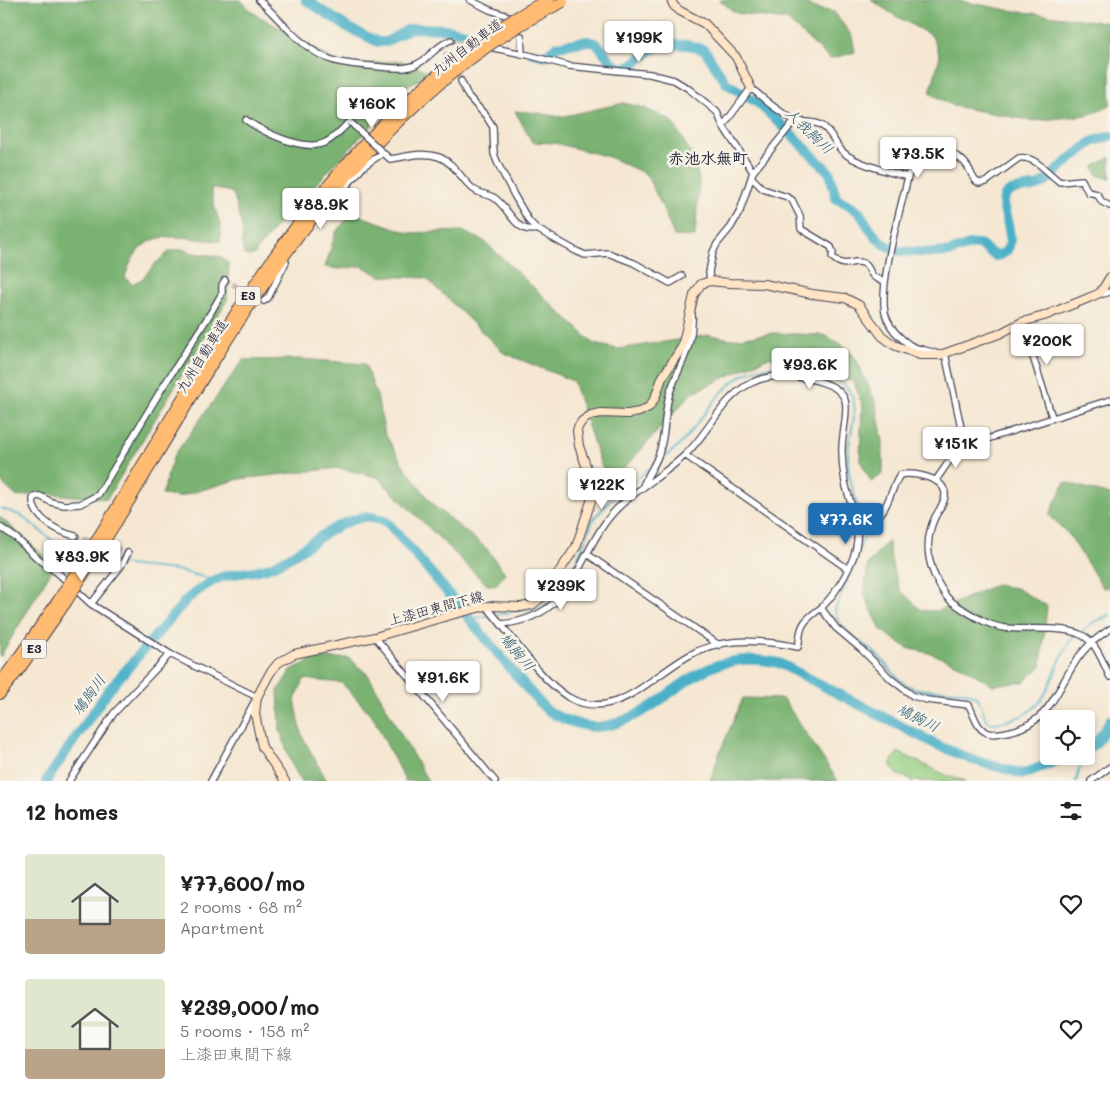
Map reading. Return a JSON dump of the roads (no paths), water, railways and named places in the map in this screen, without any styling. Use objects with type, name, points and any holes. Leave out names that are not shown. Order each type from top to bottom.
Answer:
[{"type":"highway","name":"九州自動車道","points":[[0,694],[19,670],[115,516],[278,265],[324,204],[415,100],[468,49],[547,0]]},
{"type":"highway","name":"九州自動車道","points":[[415,100],[505,34],[565,1]]},
{"type":"highway","name":"九州自動車道","points":[[0,682],[62,602]]},
{"type":"main road","points":[[671,0],[680,11],[705,24],[736,57],[751,88]]},
{"type":"main road","points":[[710,281],[764,284],[812,294],[845,298],[859,305],[882,336],[894,345],[920,355],[943,354],[999,334],[1022,322],[1057,311],[1100,293],[1110,277]]},
{"type":"main road","name":"上漆田東間下線","points":[[256,697],[270,672],[286,657],[375,638],[486,606],[521,607],[532,605],[541,598],[576,547],[593,495],[589,474],[579,446],[578,427],[582,421],[591,415],[601,413],[628,414],[639,412],[648,407],[655,398],[669,365],[682,347],[698,288],[701,284],[710,281]]},
{"type":"main road","points":[[256,697],[255,714],[262,747],[284,781]]},
{"type":"street","points":[[259,0],[311,49],[331,60],[347,64],[393,69],[410,67],[451,40]]},
{"type":"street","points":[[470,0],[484,8],[508,16]]},
{"type":"street","points":[[521,36],[522,54]]},
{"type":"street","points":[[494,48],[569,66],[650,74],[674,80],[689,89],[717,112],[723,126],[763,189],[792,200],[800,216],[801,229],[831,247],[832,258],[837,262],[845,265],[860,262],[866,264],[873,276],[884,281]]},
{"type":"street","points":[[460,81],[468,96],[493,127],[494,154],[498,164],[514,195],[537,229],[585,255],[608,253],[634,263],[670,283],[682,276]]},
{"type":"street","points":[[723,126],[751,88],[765,101],[796,120],[820,124],[828,130],[839,148],[852,158],[881,170],[908,177]]},
{"type":"street","points":[[246,120],[258,129],[286,140],[317,144],[329,141],[350,122],[390,159],[422,154],[437,156],[444,160],[473,189],[495,198],[520,226],[526,230],[537,229]]},
{"type":"street","points":[[710,281],[713,252],[731,227],[740,210],[753,175],[796,120]]},
{"type":"street","points":[[965,446],[943,354],[918,349],[909,345],[886,319],[884,308],[884,281],[917,146],[927,147],[956,156],[966,164],[974,180],[979,183],[986,182],[1019,158],[1032,160],[1060,182],[1082,180],[1088,192],[1097,194],[1102,202],[1110,206]]},
{"type":"street","points":[[264,301],[268,298],[293,250],[317,219],[364,166],[382,152]]},
{"type":"street","points":[[75,536],[54,527],[40,515],[33,506],[32,499],[40,496],[60,505],[80,504],[98,495],[161,390],[210,314],[222,293],[222,285],[225,280]]},
{"type":"street","points":[[1100,293],[1110,292]]},
{"type":"street","points":[[642,488],[660,451],[670,393],[690,341],[692,307]]},
{"type":"street","points":[[1022,322],[1052,417]]},
{"type":"street","points":[[486,606],[559,690],[569,697],[592,706],[607,705],[638,691],[682,660],[700,650],[757,640],[798,647],[803,625],[808,618],[821,608],[840,584],[848,569],[858,540],[843,467],[841,444],[846,414],[845,400],[836,388],[828,384],[788,376],[767,378],[741,388],[685,455],[612,514],[604,524],[567,587],[549,607],[516,623],[502,624]]},
{"type":"street","points":[[936,480],[952,456],[965,446],[1110,400]]},
{"type":"street","points":[[685,455],[848,569]]},
{"type":"street","points":[[855,520],[871,519],[880,515],[884,510],[895,482],[900,476],[906,474],[936,480],[942,485],[945,499],[929,532],[928,548],[931,569],[944,594],[975,617],[991,624],[1005,628],[1072,632],[1084,636],[1092,642],[1110,677]]},
{"type":"street","points":[[0,527],[59,574],[91,604],[170,654],[256,697],[211,781]]},
{"type":"street","points":[[91,604],[121,566],[128,554]]},
{"type":"street","points":[[588,554],[720,645]]},
{"type":"street","points":[[821,608],[836,628],[862,650],[891,679],[913,696],[927,700],[969,705],[978,725],[984,732],[990,734],[1015,730],[1046,712],[1081,654],[1092,642],[1110,629]]},
{"type":"street","points":[[375,638],[495,781]]},
{"type":"street","points":[[69,781],[114,713],[170,654]]},
{"type":"street","points":[[1091,781],[1110,767]]},
{"type":"waterway","name":"人我胸川","points":[[306,0],[347,27],[378,42],[386,42],[407,30],[415,28],[445,29],[471,34]]},
{"type":"waterway","name":"人我胸川","points":[[532,53],[545,56],[557,46],[588,41],[599,46],[613,64],[621,68],[629,67],[660,44],[688,45],[705,50],[726,83],[758,103],[830,173],[836,199],[848,204],[860,213],[875,236],[884,244],[898,251],[950,252],[969,245],[979,244],[995,256],[1003,254],[1008,249],[1010,243],[1009,227],[1003,204],[1007,193],[1017,189],[1040,185],[1088,145],[1110,136]]},
{"type":"waterway","points":[[657,463],[680,444],[713,402],[730,384],[751,371],[776,367],[793,368],[823,374],[844,385],[853,399],[854,419],[848,448],[848,463],[852,486],[862,517]]},
{"type":"waterway","points":[[497,615],[543,608],[575,565],[593,520],[610,500],[649,469]]},
{"type":"waterway","points":[[0,508],[22,516],[53,541],[86,552]]},
{"type":"waterway","name":"鳩胸川","points":[[46,781],[108,691],[187,599],[219,578],[272,566],[294,555],[336,527],[359,518],[367,517],[377,518],[388,523],[541,704],[551,713],[571,722],[595,727],[626,720],[645,710],[690,679],[716,666],[730,662],[761,660],[779,663],[939,746],[973,760],[1023,774],[1046,765]]},
{"type":"waterway","points":[[863,522],[864,537],[835,610],[837,619],[847,631],[872,650],[908,686],[921,690],[955,691],[971,694],[978,698],[986,720],[993,723],[1010,720],[1022,716],[1038,704],[1044,696],[1067,646],[1076,635]]},
{"type":"waterway","points":[[100,556],[127,565],[176,570],[216,580]]},
{"type":"waterway","points":[[470,619],[492,615]]},
{"type":"waterway","points":[[1080,633],[1092,623],[1110,615]]},
{"type":"waterway","name":"鳩胸川","points":[[1095,743],[1110,720]]},
{"type":"waterway","points":[[1076,781],[1080,765]]},
{"type":"tunnel","points":[[451,40],[475,45]]},
{"type":"tunnel","points":[[441,45],[461,81]]},
{"type":"tunnel","points":[[225,280],[251,294]]},
{"type":"tunnel","points":[[75,536],[105,544],[128,553]]},
{"type":"district","name":"赤池水無町","points":[[708,158]]}]
